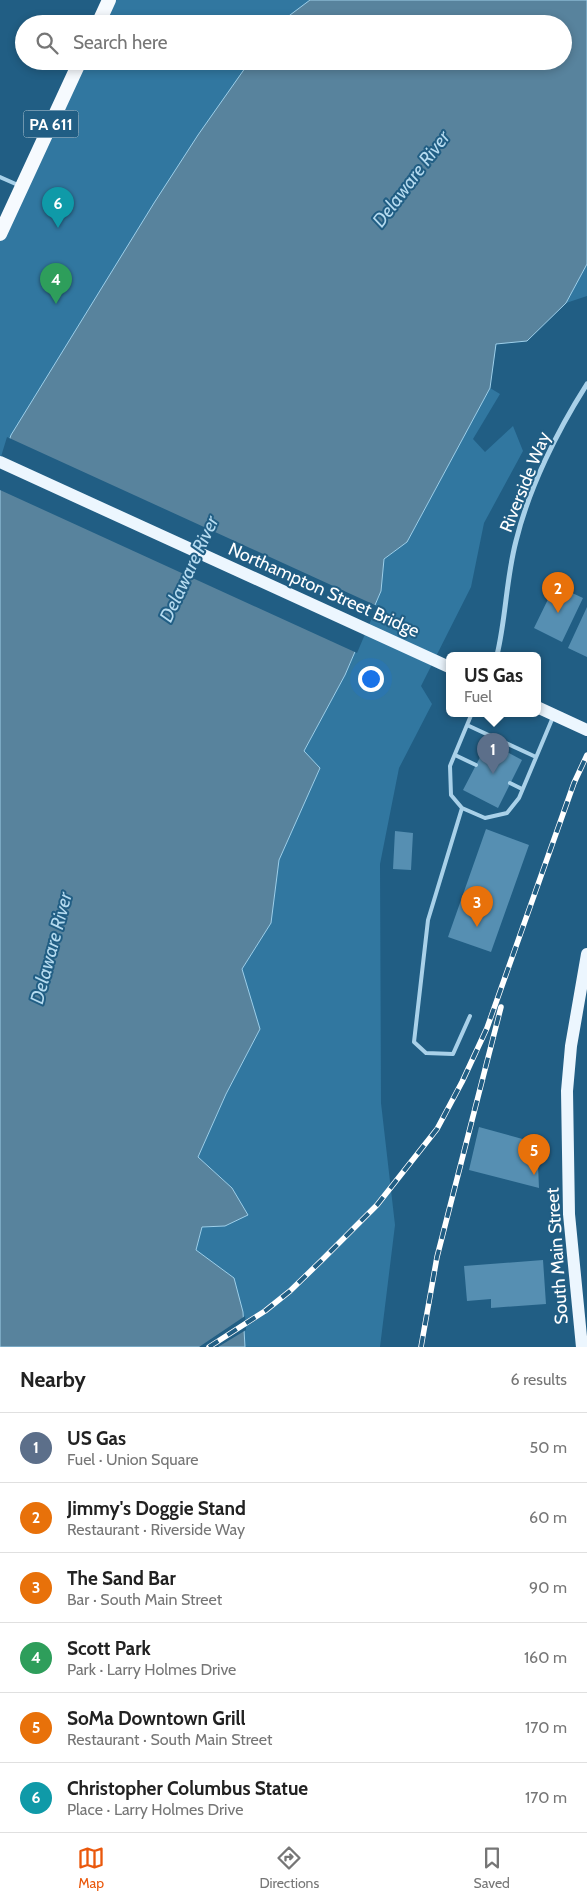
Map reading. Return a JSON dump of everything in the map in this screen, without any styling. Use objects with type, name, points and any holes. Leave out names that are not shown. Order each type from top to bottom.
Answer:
[{"type":"highway","points":[[102,15],[109,0]]},
{"type":"highway","name":"PA 611","points":[[0,234],[76,70]]},
{"type":"main road","name":"Northampton Street Bridge","points":[[0,462],[446,665]]},
{"type":"main road","points":[[541,709],[587,730]]},
{"type":"main road","name":"South Main Street","points":[[582,1347],[582,1301],[569,1214],[567,1091],[571,1046],[587,954]]},
{"type":"street","name":"Riverside Way","points":[[498,652],[516,541],[529,500],[554,442],[587,384]]},
{"type":"lane","points":[[0,177],[22,187]]},
{"type":"lane","points":[[470,717],[450,766],[451,795],[462,808],[485,818],[507,812],[519,798],[554,715]]},
{"type":"lane","points":[[467,725],[536,757]]},
{"type":"lane","points":[[455,754],[476,765]]},
{"type":"lane","points":[[510,783],[522,790]]},
{"type":"lane","points":[[462,808],[428,920],[414,1042],[426,1054],[453,1054],[470,1016]]},
{"type":"shaded area","points":[[109,0],[340,0],[326,15],[102,15]]},
{"type":"shaded area","points":[[76,70],[281,70],[0,492],[0,234]]},
{"type":"shaded area","points":[[587,264],[587,296],[566,303]]},
{"type":"shaded area","points":[[490,388],[500,394],[473,439],[485,452],[513,426],[523,451],[484,523],[471,587],[421,686],[432,704],[399,768],[380,864],[381,1103],[395,1225],[380,1347],[245,1347],[243,1312],[196,1250],[202,1227],[225,1226],[232,1188],[198,1157],[226,1094],[260,1029],[242,969],[271,923],[279,860],[320,768],[304,751],[345,675],[381,591],[384,559],[407,542]]},
{"type":"water","name":"Delaware River","points":[[310,0],[587,0],[587,264],[566,303],[527,341],[496,344],[490,388],[407,542],[384,559],[381,591],[345,675],[304,751],[320,768],[279,860],[271,923],[242,969],[260,1029],[226,1094],[198,1157],[232,1188],[248,1215],[225,1226],[202,1227],[196,1250],[234,1278],[243,1312],[245,1347],[0,1347],[0,468],[11,435],[154,203],[198,135],[244,70],[572,70],[572,15],[290,15]]},
{"type":"pier","points":[[7,437],[377,606],[357,653],[0,490],[0,460]]},
{"type":"pier","points":[[245,1316],[246,1330],[218,1347],[199,1347]]},
{"type":"building","points":[[555,585],[583,598],[562,642],[534,628]]},
{"type":"building","points":[[587,607],[587,657],[568,648]]},
{"type":"building","points":[[488,742],[522,760],[498,808],[463,790]]},
{"type":"building","points":[[486,829],[529,845],[491,952],[448,937]]},
{"type":"building","points":[[395,831],[413,833],[411,870],[393,869]]},
{"type":"building","points":[[479,1127],[537,1143],[539,1188],[469,1170]]},
{"type":"building","points":[[543,1260],[546,1304],[491,1308],[491,1299],[467,1301],[464,1266]]},
{"type":"railway","points":[[209,1347],[265,1311],[290,1291],[377,1205],[437,1129],[462,1082],[487,1028],[574,783],[587,755]]},
{"type":"railway","points":[[421,1347],[437,1257],[501,1007]]},
{"type":"place","name":"Christopher Columbus Statue","points":[[58,228]]},
{"type":"place","name":"Scott Park","points":[[56,304]]},
{"type":"place","name":"Jimmy's Doggie Stand","points":[[558,613]]},
{"type":"place","name":"US Gas","points":[[493,774]]},
{"type":"place","name":"The Sand Bar","points":[[477,927]]},
{"type":"place","name":"SoMa Downtown Grill","points":[[534,1175]]}]
